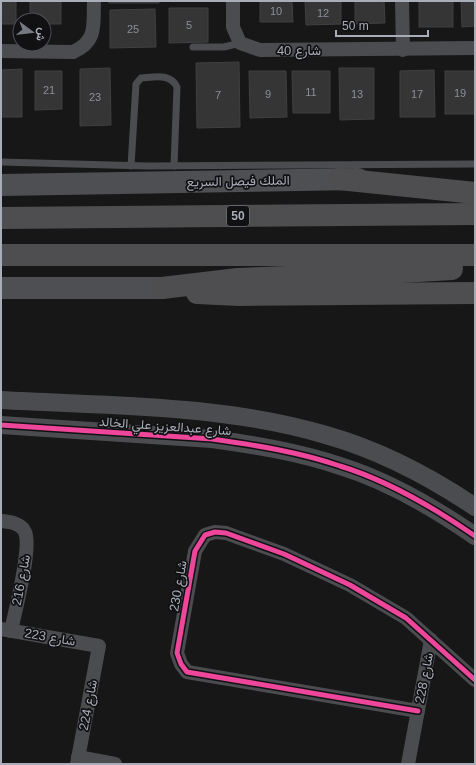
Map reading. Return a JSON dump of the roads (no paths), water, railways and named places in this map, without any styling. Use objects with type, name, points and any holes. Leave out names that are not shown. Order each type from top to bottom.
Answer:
[{"type":"highway","points":[[339,179],[475,193]]},
{"type":"highway","name":"50","points":[[1,218],[475,214]]},
{"type":"highway","points":[[1,255],[475,255]]},
{"type":"highway","points":[[162,288],[238,279],[367,274],[475,267]]},
{"type":"highway","points":[[162,288],[200,293],[239,295],[475,294]]},
{"type":"main road","name":"الملك فيصل السريع","points":[[1,185],[339,179],[475,182]]},
{"type":"main road","points":[[1,288],[162,288]]},
{"type":"street","points":[[1,51],[73,52],[84,47],[93,35],[94,1]]},
{"type":"street","points":[[233,1],[233,27],[240,43]]},
{"type":"street","points":[[402,1],[403,50]]},
{"type":"street","name":"شارع 40","points":[[240,43],[260,50],[403,50],[475,48]]},
{"type":"street","name":"شارع عبدالعزيز علي الخالد","points":[[1,400],[180,410],[246,417],[302,428],[350,442],[395,461],[442,486],[475,507]]},
{"type":"street","name":"شارع عبدالعزيز علي الخالد","points":[[1,425],[197,437],[243,443],[307,456],[340,466],[387,484],[431,507],[475,536]]},
{"type":"street","name":"شارع 216","points":[[1,521],[15,523],[25,532],[27,548],[6,630]]},
{"type":"street","name":"شارع 230","points":[[418,711],[187,672],[181,664],[177,653],[195,551],[205,535],[215,532],[226,533],[284,554],[350,585],[406,618],[475,680]]},
{"type":"street","name":"شارع 223","points":[[6,630],[99,646]]},
{"type":"street","name":"شارع 228","points":[[408,764],[431,640]]},
{"type":"street","name":"شارع 224","points":[[78,761],[99,646]]},
{"type":"street","points":[[78,761],[115,764]]},
{"type":"lane","points":[[193,47],[224,47],[240,43]]},
{"type":"lane","points":[[131,166],[136,84],[141,78],[169,77],[174,80],[177,87],[174,166]]},
{"type":"lane","points":[[1,162],[131,166],[475,164]]}]
